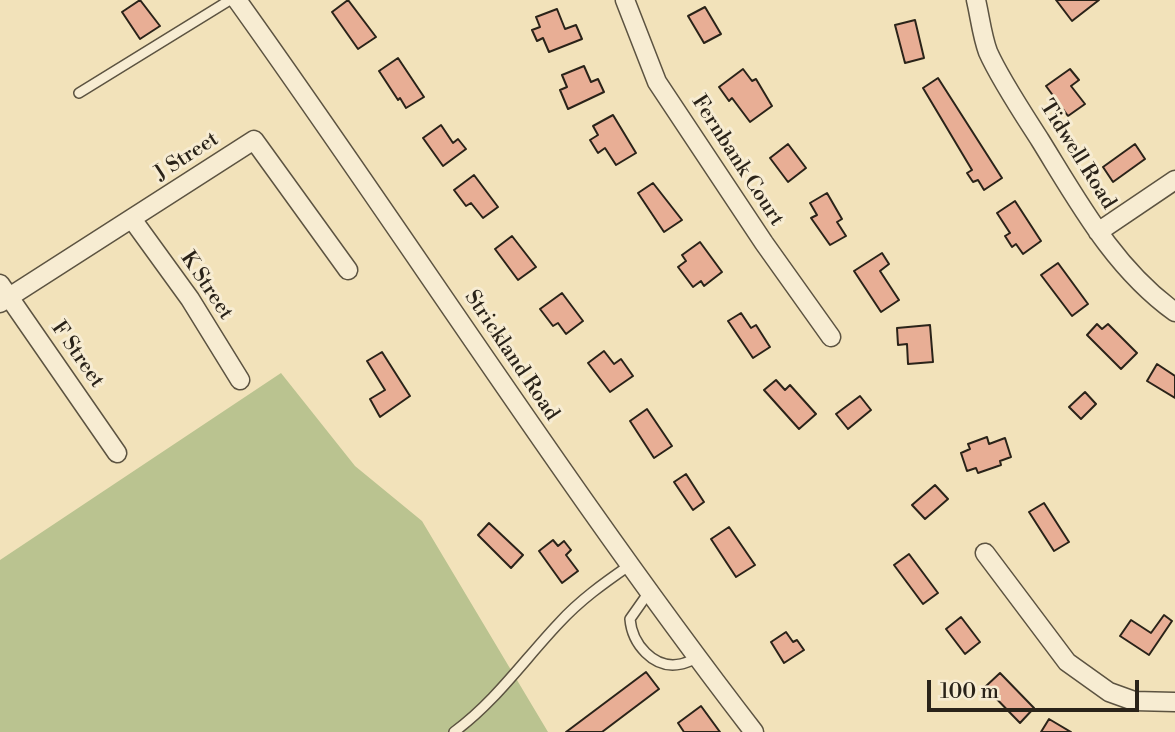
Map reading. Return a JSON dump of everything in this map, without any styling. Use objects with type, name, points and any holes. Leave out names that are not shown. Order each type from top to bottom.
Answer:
[{"type":"street","name":"Strickland Road","points":[[237,0],[362,176],[534,430],[697,658],[754,732]]},
{"type":"street","name":"Fernbank Court","points":[[625,0],[657,82],[764,243],[831,337]]},
{"type":"street","name":"Tidwell Road","points":[[976,0],[988,52],[1098,232],[1122,264],[1154,297],[1175,312]]},
{"type":"street","name":"J Street","points":[[3,295],[132,219],[254,140],[348,270]]},
{"type":"street","points":[[1098,232],[1175,180]]},
{"type":"street","name":"K Street","points":[[132,219],[190,299],[240,380]]},
{"type":"street","name":"F Street","points":[[3,295],[117,453]]},
{"type":"street","points":[[985,552],[1068,662],[1109,692],[1134,701],[1175,702]]},
{"type":"lane","points":[[79,93],[230,0]]},
{"type":"lane","points":[[454,732],[488,703],[560,621],[588,594],[630,565]]},
{"type":"lane","points":[[649,592],[630,619],[640,650],[663,663],[678,665],[697,658]]},
{"type":"green space","points":[[281,373],[355,466],[422,521],[548,732],[0,732],[0,560]]},
{"type":"building","points":[[140,0],[160,26],[140,39],[122,12]]},
{"type":"building","points":[[348,0],[376,37],[358,49],[332,12]]},
{"type":"building","points":[[1056,0],[1099,0],[1072,21]]},
{"type":"building","points":[[705,7],[721,34],[704,43],[688,16]]},
{"type":"building","points":[[557,9],[565,29],[576,25],[582,39],[549,52],[543,38],[537,41],[532,30],[540,27],[536,17]]},
{"type":"building","points":[[915,20],[924,58],[905,63],[895,25]]},
{"type":"building","points":[[398,58],[424,97],[406,108],[379,71]]},
{"type":"building","points":[[584,66],[591,82],[598,79],[604,92],[568,109],[560,90],[567,87],[562,75]]},
{"type":"building","points":[[743,69],[752,81],[756,79],[772,106],[750,122],[732,98],[729,101],[719,87]]},
{"type":"building","points":[[1070,69],[1079,80],[1071,86],[1085,104],[1068,116],[1046,86]]},
{"type":"building","points":[[938,78],[1002,178],[984,190],[978,180],[973,182],[967,173],[972,170],[923,88]]},
{"type":"building","points":[[613,115],[636,153],[616,165],[605,148],[598,153],[590,140],[598,135],[593,126]]},
{"type":"building","points":[[441,125],[453,143],[458,139],[466,149],[443,166],[423,138]]},
{"type":"building","points":[[788,144],[806,168],[788,182],[770,158]]},
{"type":"building","points":[[1135,144],[1145,159],[1113,182],[1103,167]]},
{"type":"building","points":[[474,175],[498,207],[483,218],[471,203],[466,206],[454,190]]},
{"type":"building","points":[[653,183],[682,220],[664,232],[638,193]]},
{"type":"building","points":[[827,193],[842,219],[837,222],[846,236],[830,245],[811,218],[817,215],[810,203]]},
{"type":"building","points":[[1015,201],[1041,241],[1023,254],[1016,244],[1012,247],[1005,236],[1010,233],[997,213]]},
{"type":"building","points":[[512,236],[536,267],[518,280],[495,249]]},
{"type":"building","points":[[700,242],[722,272],[704,286],[701,281],[693,287],[678,267],[686,261],[682,255]]},
{"type":"building","points":[[882,253],[889,264],[880,271],[899,300],[881,312],[854,271]]},
{"type":"building","points":[[1058,263],[1088,304],[1072,316],[1041,275]]},
{"type":"building","points":[[562,293],[583,321],[566,334],[558,323],[553,326],[540,309]]},
{"type":"building","points":[[741,313],[751,328],[756,325],[770,347],[753,358],[728,321]]},
{"type":"building","points":[[1097,324],[1102,329],[1108,324],[1137,353],[1121,369],[1087,335]]},
{"type":"building","points":[[930,325],[933,362],[908,364],[907,344],[898,345],[897,328]]},
{"type":"building","points":[[604,351],[614,364],[621,359],[633,376],[610,392],[588,363]]},
{"type":"building","points":[[382,352],[410,396],[380,417],[370,399],[385,390],[367,361]]},
{"type":"building","points":[[1157,364],[1175,376],[1175,398],[1147,381]]},
{"type":"building","points":[[776,380],[785,390],[790,385],[816,414],[799,429],[764,390]]},
{"type":"building","points":[[1085,392],[1096,404],[1081,419],[1069,407]]},
{"type":"building","points":[[860,396],[871,410],[848,429],[836,414]]},
{"type":"building","points":[[647,409],[672,446],[654,458],[630,421]]},
{"type":"building","points":[[987,437],[989,444],[1005,438],[1011,457],[1000,461],[1001,465],[978,473],[976,468],[967,471],[961,453],[970,449],[968,444]]},
{"type":"building","points":[[686,474],[704,502],[693,510],[674,482]]},
{"type":"building","points":[[935,485],[948,499],[925,519],[912,505]]},
{"type":"building","points":[[1044,503],[1069,542],[1054,551],[1029,512]]},
{"type":"building","points":[[489,523],[523,555],[511,568],[478,535]]},
{"type":"building","points":[[729,527],[755,565],[736,577],[711,539]]},
{"type":"building","points":[[553,540],[558,546],[564,541],[571,550],[566,555],[578,571],[562,583],[539,551]]},
{"type":"building","points":[[909,554],[938,593],[923,604],[894,565]]},
{"type":"building","points":[[1164,615],[1172,621],[1149,655],[1120,636],[1131,620],[1151,633]]},
{"type":"building","points":[[961,617],[980,642],[965,654],[946,629]]},
{"type":"building","points":[[786,632],[793,642],[797,640],[804,650],[784,663],[771,642]]},
{"type":"building","points":[[646,672],[659,689],[602,732],[566,732]]},
{"type":"building","points":[[1000,673],[1034,708],[1020,723],[985,687]]},
{"type":"building","points":[[701,706],[720,732],[684,732],[678,723]]},
{"type":"building","points":[[1049,719],[1071,732],[1041,732]]}]
